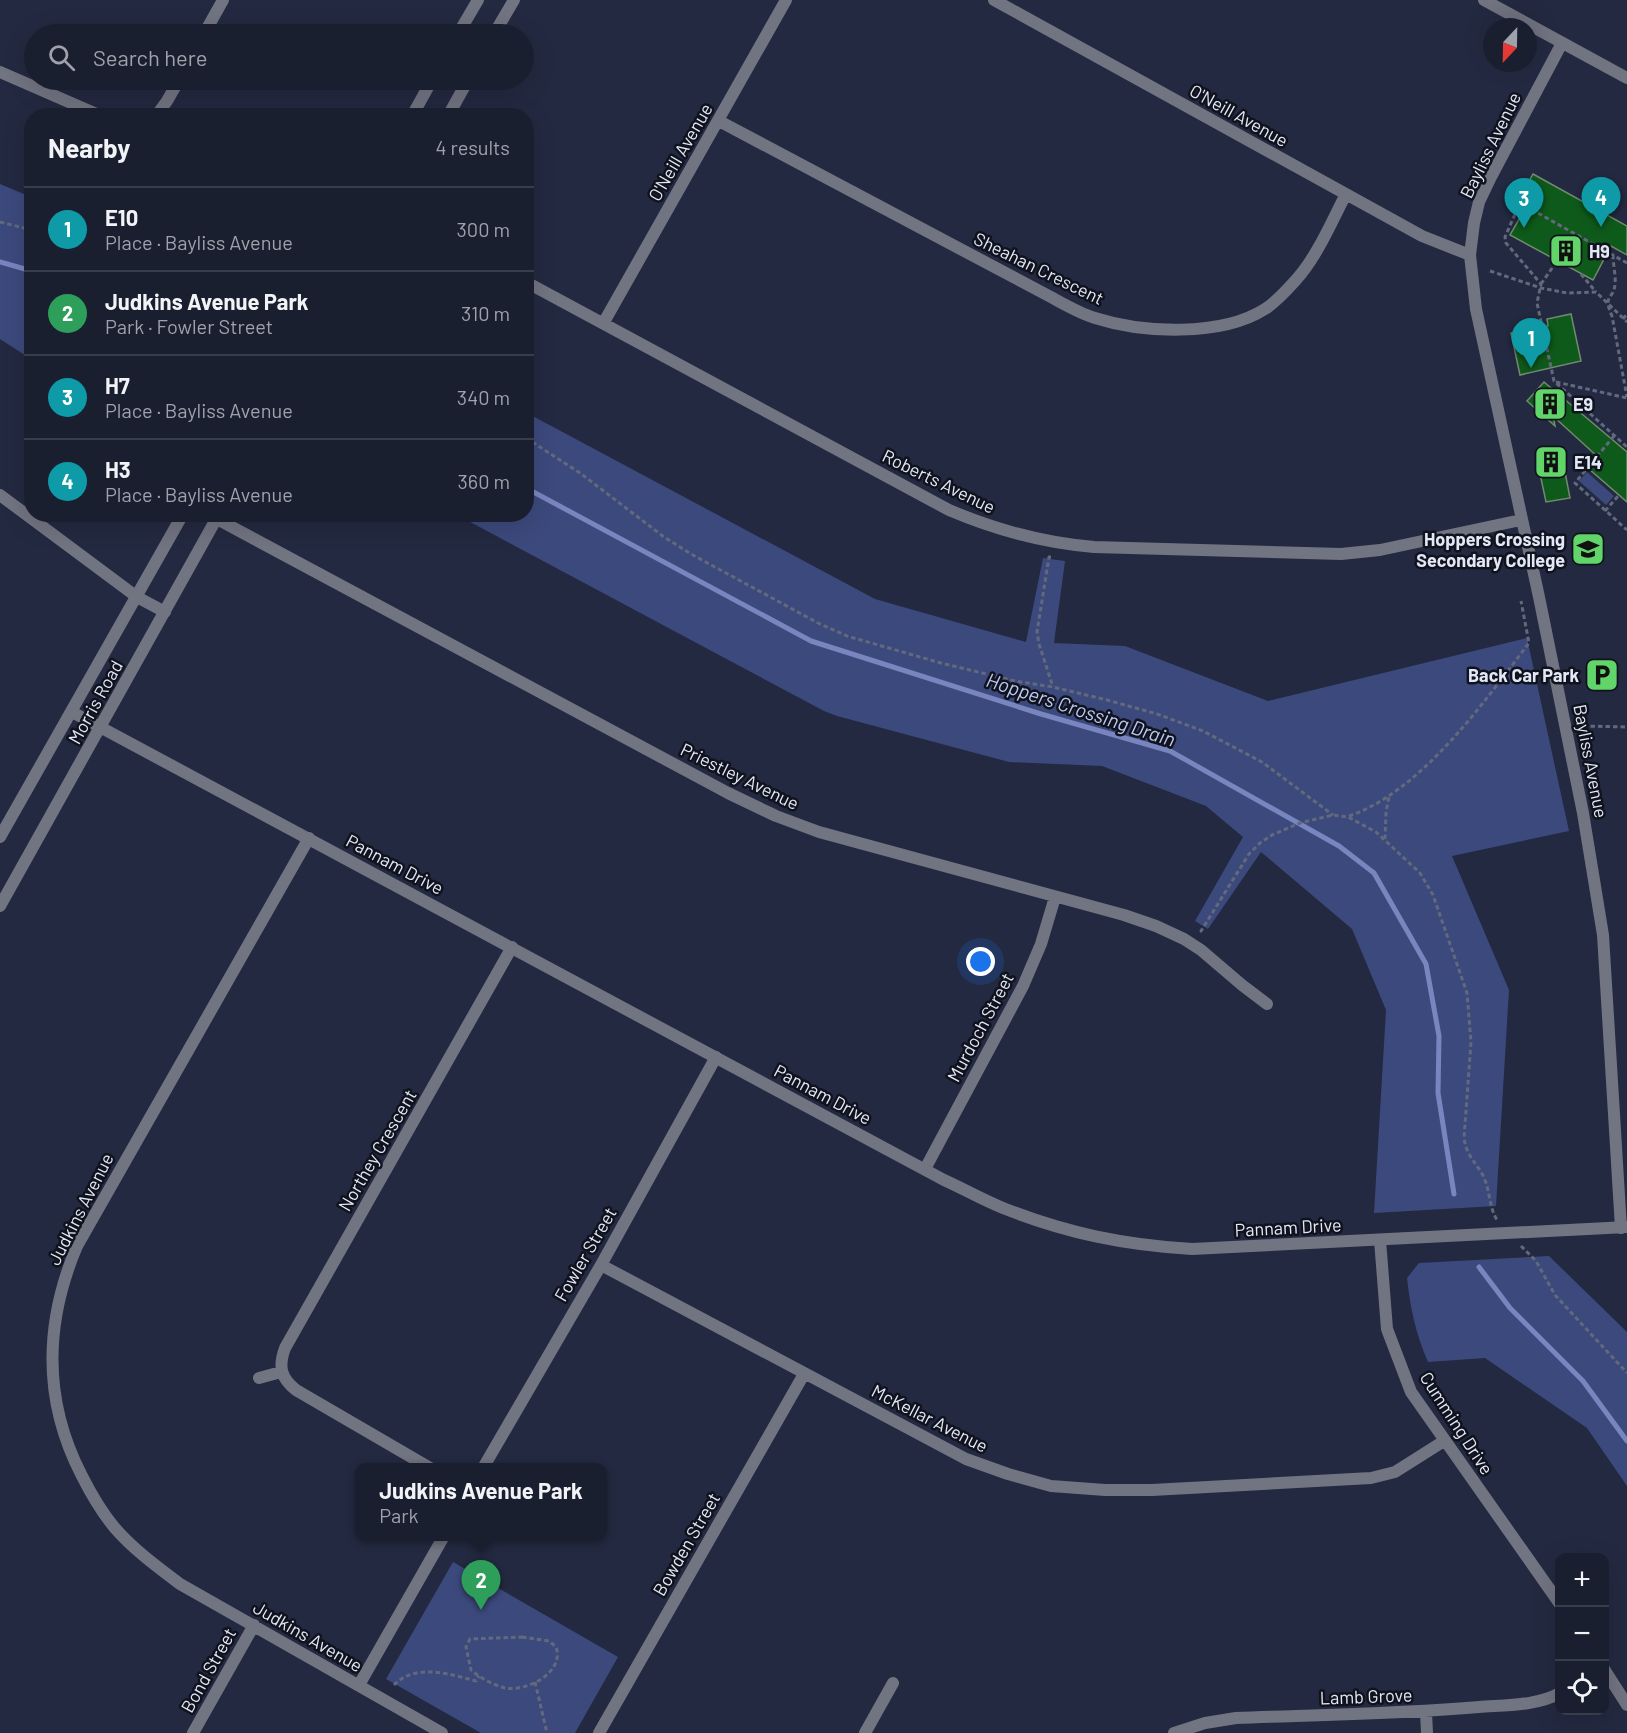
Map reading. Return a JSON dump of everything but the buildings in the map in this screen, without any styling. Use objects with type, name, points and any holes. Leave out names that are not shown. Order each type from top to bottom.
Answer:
[{"type":"street","points":[[210,24],[223,0]]},
{"type":"street","points":[[464,24],[478,0]]},
{"type":"street","points":[[500,24],[514,0]]},
{"type":"street","name":"O'Neill Avenue","points":[[604,322],[786,0]]},
{"type":"street","name":"O'Neill Avenue","points":[[994,0],[1422,236],[1470,255]]},
{"type":"street","points":[[1484,0],[1627,78]]},
{"type":"street","name":"Bayliss Avenue","points":[[1562,43],[1479,202],[1470,255],[1476,309],[1539,597],[1583,813],[1603,935],[1624,1228]]},
{"type":"street","points":[[0,72],[24,82]]},
{"type":"street","points":[[41,90],[83,108]]},
{"type":"street","points":[[162,108],[173,90]]},
{"type":"street","points":[[416,108],[426,90]]},
{"type":"street","points":[[452,108],[462,90]]},
{"type":"street","name":"Sheahan Crescent","points":[[719,121],[1094,318],[1162,330],[1194,329],[1219,325],[1264,310],[1296,280],[1308,265],[1346,194]]},
{"type":"street","name":"Roberts Avenue","points":[[534,286],[949,510],[1002,530],[1032,538],[1094,547],[1341,554],[1380,550],[1521,520]]},
{"type":"street","points":[[0,495],[24,513]]},
{"type":"street","points":[[36,522],[137,597],[165,612]]},
{"type":"street","name":"Morris Road","points":[[0,837],[179,522]]},
{"type":"street","name":"Morris Road","points":[[0,906],[215,522]]},
{"type":"street","name":"Priestley Avenue","points":[[227,522],[717,788],[776,816],[819,832],[1124,915],[1156,926],[1201,950],[1267,1004]]},
{"type":"street","name":"Pannam Drive","points":[[72,712],[925,1170],[1004,1208],[1076,1233],[1144,1246],[1192,1249],[1624,1228]]},
{"type":"street","name":"Judkins Avenue","points":[[309,838],[77,1246],[61,1290],[52,1356],[53,1392],[62,1429],[76,1466],[113,1526],[143,1557],[180,1584],[442,1733]]},
{"type":"street","name":"Murdoch Street","points":[[925,1170],[1023,986],[1041,944],[1055,897]]},
{"type":"street","name":"Northey Crescent","points":[[281,1372],[281,1360],[285,1348],[512,947]]},
{"type":"street","name":"Fowler Street","points":[[485,1463],[601,1265],[716,1057]]},
{"type":"street","name":"Cumming Drive","points":[[1380,1240],[1387,1329],[1411,1392],[1555,1597]]},
{"type":"street","name":"McKellar Avenue","points":[[601,1265],[966,1459],[1052,1486],[1105,1490],[1152,1490],[1371,1478],[1395,1472],[1444,1441]]},
{"type":"street","points":[[259,1378],[281,1372],[286,1383],[296,1390],[423,1463]]},
{"type":"street","name":"Bowden Street","points":[[599,1733],[804,1374]]},
{"type":"street","points":[[359,1685],[441,1541]]},
{"type":"street","name":"Bond Street","points":[[193,1733],[254,1625]]},
{"type":"street","points":[[1609,1676],[1627,1705]]},
{"type":"street","points":[[865,1733],[893,1683]]},
{"type":"street","name":"Lamb Grove","points":[[1174,1733],[1205,1723],[1236,1718],[1426,1712],[1519,1703],[1541,1700],[1555,1695]]},
{"type":"street","points":[[1426,1712],[1427,1733]]},
{"type":"path","points":[[1541,286],[1506,243],[1505,237],[1520,203],[1627,263]]},
{"type":"path","points":[[0,222],[24,228]]},
{"type":"path","points":[[1554,381],[1627,398],[1612,316],[1607,304],[1616,286],[1612,255]]},
{"type":"path","points":[[1557,261],[1541,286],[1537,303],[1554,381],[1627,447]]},
{"type":"path","points":[[1490,271],[1567,293],[1596,292]]},
{"type":"path","points":[[1581,274],[1607,304],[1627,322]]},
{"type":"path","points":[[1623,319],[1627,314]]},
{"type":"path","points":[[1614,436],[1575,483],[1627,530]]},
{"type":"path","points":[[534,443],[580,473],[691,554],[818,623],[847,636],[941,663],[1127,705],[1203,730],[1262,762],[1333,815]]},
{"type":"path","points":[[1605,511],[1619,495]]},
{"type":"path","points":[[1049,557],[1037,632],[1053,687]]},
{"type":"path","points":[[1348,817],[1368,810],[1389,797],[1421,770],[1445,746],[1529,643],[1521,601]]},
{"type":"path","points":[[1583,726],[1627,727]]},
{"type":"path","points":[[1385,839],[1389,797]]},
{"type":"path","points":[[1200,931],[1249,854],[1272,835],[1300,823],[1333,815],[1348,817],[1364,824],[1385,839],[1420,873],[1433,895],[1467,993],[1471,1042],[1464,1138],[1466,1150],[1481,1170],[1493,1215],[1506,1234],[1536,1262],[1555,1294],[1627,1373]]},
{"type":"path","points":[[533,1638],[553,1644],[558,1655],[552,1670],[535,1682],[514,1688],[505,1688],[479,1676],[471,1670],[469,1665],[466,1647],[470,1639],[533,1638]]},
{"type":"path","points":[[394,1685],[404,1677],[417,1672],[435,1672],[476,1681],[479,1676]]},
{"type":"path","points":[[535,1682],[547,1733]]},
{"type":"shaded area","points":[[0,184],[24,194],[24,354],[0,339]]},
{"type":"shaded area","points":[[534,417],[875,599],[1026,642],[1043,558],[1065,561],[1054,643],[1125,646],[1268,701],[1527,638],[1569,831],[1452,856],[1509,990],[1496,1206],[1374,1213],[1386,1010],[1352,929],[1261,852],[1208,929],[1195,921],[1243,837],[1206,806],[1102,766],[1009,762],[824,711],[470,522],[534,522]]},
{"type":"shaded area","points":[[1587,472],[1614,496],[1606,505],[1579,481]]},
{"type":"shaded area","points":[[1549,1256],[1627,1332],[1627,1486],[1587,1428],[1485,1358],[1428,1362],[1420,1342],[1407,1278],[1419,1263]]},
{"type":"shaded area","points":[[453,1562],[618,1657],[575,1733],[481,1733],[386,1679]]},
{"type":"waterway","name":"Hoppers Crossing Drain","points":[[0,262],[24,269]]},
{"type":"waterway","name":"Hoppers Crossing Drain","points":[[534,492],[811,641],[1041,714],[1170,751],[1339,846],[1374,873],[1426,964],[1439,1036],[1438,1093],[1454,1194]]},
{"type":"waterway","name":"Hoppers Crossing Drain","points":[[1479,1267],[1510,1308],[1583,1381],[1627,1441]]},
{"type":"place","name":"H3","points":[[1601,227]]},
{"type":"place","name":"H7","points":[[1524,228]]},
{"type":"place","name":"H9","points":[[1566,251]]},
{"type":"place","name":"E10","points":[[1531,368]]},
{"type":"place","name":"E9","points":[[1550,404]]},
{"type":"place","name":"E14","points":[[1551,462]]},
{"type":"place","name":"Hoppers Crossing Secondary College","points":[[1588,549]]},
{"type":"place","name":"Back Car Park","points":[[1602,675]]},
{"type":"place","name":"Judkins Avenue Park","points":[[481,1610]]}]
